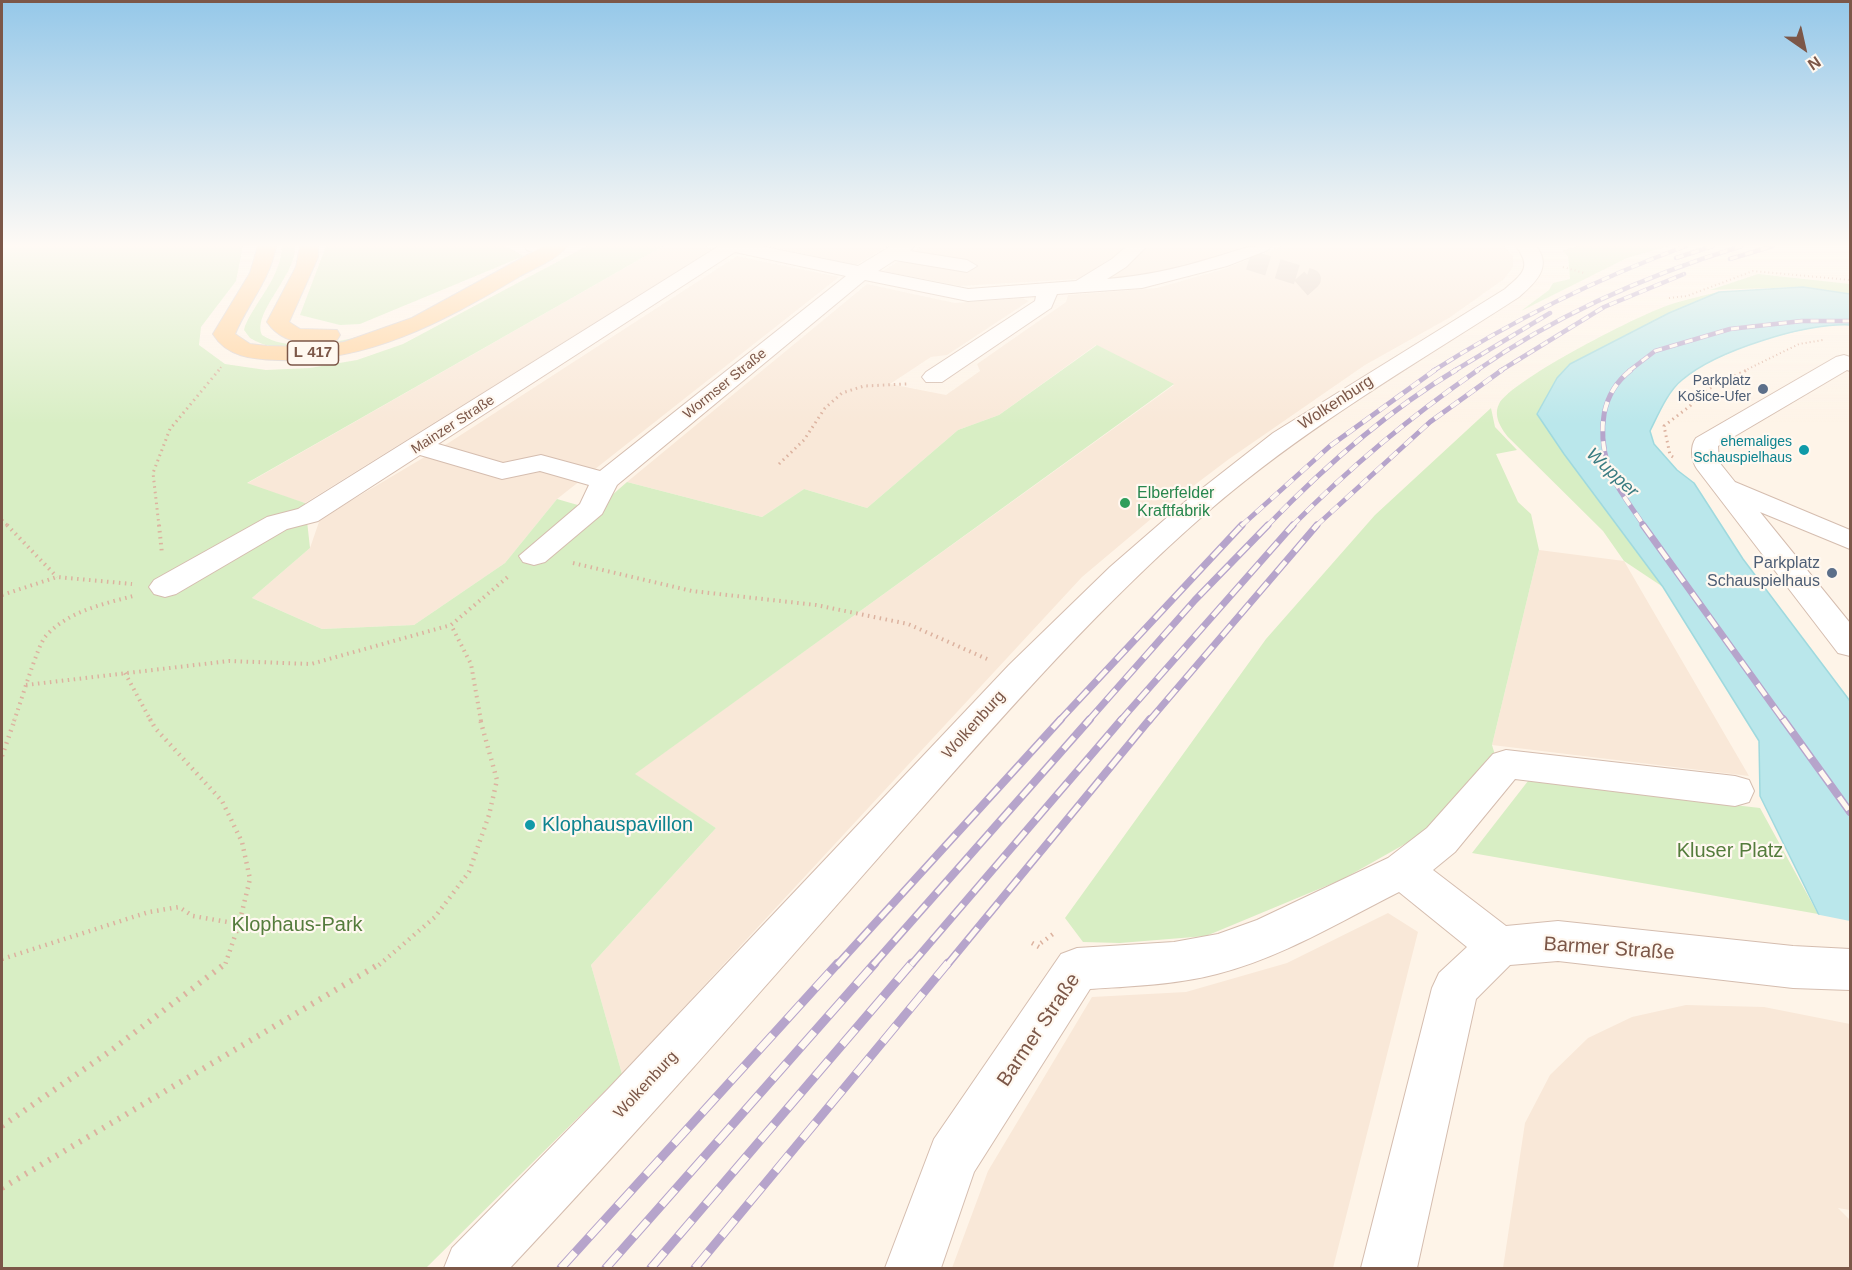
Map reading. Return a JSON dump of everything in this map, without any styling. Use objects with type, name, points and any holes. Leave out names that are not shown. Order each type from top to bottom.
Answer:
[{"type":"main road","name":"L 417","points":[[241,305],[224,334],[227,341],[242,349],[259,352],[307,354],[378,341],[409,329],[451,305]]},
{"type":"main road","name":"L 417","points":[[284,305],[278,322],[286,332],[296,335],[322,336],[360,331],[422,305]]},
{"type":"street","name":"Mainzer Straße","points":[[164,576],[277,523],[308,515],[420,447],[641,305]]},
{"type":"street","name":"Wormser Straße","points":[[534,556],[592,508],[605,481],[821,305]]},
{"type":"street","points":[[934,377],[1042,305]]},
{"type":"street","name":"Wolkenburg","points":[[472,1269],[627,1106],[1021,674],[1121,574],[1196,507],[1282,438],[1493,305]]},
{"type":"street","points":[[1848,362],[1705,443],[1706,463],[1851,645]]},
{"type":"street","points":[[420,447],[502,471],[541,464],[605,481]]},
{"type":"street","points":[[1725,487],[1851,540]]},
{"type":"street","points":[[1389,1269],[1455,988],[1499,946],[1403,870],[1442,840],[1506,764],[1735,791]]},
{"type":"street","name":"Barmer Straße","points":[[913,1269],[953,1158],[1077,969],[1174,962],[1218,954],[1272,934],[1403,870]]},
{"type":"street","name":"Barmer Straße","points":[[1499,946],[1558,941],[1793,967],[1846,969]]},
{"type":"path","points":[[164,576],[153,473],[170,429],[225,363]]},
{"type":"path","points":[[778,464],[804,440],[825,408],[842,393],[864,386],[900,386],[934,377]]},
{"type":"path","points":[[2,520],[57,577]]},
{"type":"path","points":[[26,685],[229,661],[311,664],[451,625],[534,556],[605,569],[692,591],[816,605],[908,624],[1021,674]]},
{"type":"path","points":[[2,595],[57,577],[164,576]]},
{"type":"path","points":[[2,756],[44,638],[70,617],[164,576]]},
{"type":"path","points":[[2,1188],[379,965],[435,917],[469,872],[489,815],[497,780],[481,723],[471,664],[451,625]]},
{"type":"path","points":[[2,1126],[109,1052],[226,964],[239,924],[250,879],[242,842],[222,801],[155,728],[125,673]]},
{"type":"path","points":[[2,959],[149,912],[179,907],[193,916],[239,924]]},
{"type":"path","points":[[1032,943],[1039,946],[1049,935]]},
{"type":"shaded area","points":[[559,305],[623,305],[305,503],[246,484]]},
{"type":"shaded area","points":[[661,305],[803,305],[557,499],[505,563],[414,625],[322,629],[252,598],[310,548],[320,519],[450,442]]},
{"type":"shaded area","points":[[841,305],[1023,305],[947,355],[931,357],[890,384],[946,395],[980,371],[977,364],[1061,305],[1467,305],[1449,318],[1365,365],[1229,459],[1164,508],[1082,577],[622,1074],[591,965],[716,828],[634,774],[1174,385],[1096,345],[999,415],[958,430],[867,508],[804,489],[762,517],[627,482]]},
{"type":"shaded area","points":[[1539,550],[1624,561],[1749,776],[1492,745]]},
{"type":"shaded area","points":[[1388,913],[1418,932],[1333,1268],[952,1268],[988,1171],[1092,997],[1186,992],[1287,963]]},
{"type":"shaded area","points":[[1686,1005],[1764,1007],[1850,1024],[1850,1210],[1838,1208],[1850,1220],[1850,1268],[1503,1268],[1525,1123],[1550,1075],[1588,1038],[1632,1017]]},
{"type":"green space","name":"Klophaus-Park","points":[[2,305],[218,305],[201,327],[199,345],[225,364],[266,370],[310,368],[357,360],[403,344],[476,305],[559,305],[247,483],[305,503],[310,548],[252,598],[322,629],[414,625],[505,563],[557,499],[595,510],[627,482],[762,517],[804,489],[867,508],[958,430],[999,415],[1097,345],[1174,384],[635,774],[716,828],[591,965],[622,1074],[426,1268],[2,1268]]},
{"type":"green space","points":[[256,305],[268,305],[263,315],[262,335],[297,345],[324,344],[365,335],[383,327],[397,326],[362,337],[323,346],[303,349],[284,348],[266,345],[250,338],[244,330]]},
{"type":"green space","points":[[304,305],[405,305],[360,324],[340,325],[300,315]]},
{"type":"green space","points":[[1670,305],[1687,305],[1570,364],[1557,378],[1537,414],[1663,587],[1624,561],[1603,531],[1508,437],[1499,422],[1497,413],[1499,404],[1527,379],[1609,332]]},
{"type":"green space","points":[[1491,408],[1495,427],[1517,450],[1496,454],[1518,502],[1531,514],[1539,550],[1492,745],[1499,768],[1412,840],[1343,879],[1206,936],[1120,943],[1083,942],[1065,918],[1266,639],[1375,515]]},
{"type":"green space","name":"Kluser Platz","points":[[1528,781],[1760,808],[1818,914],[1472,853]]},
{"type":"water","name":"Wupper","points":[[1687,305],[1850,305],[1850,325],[1810,329],[1763,340],[1717,358],[1697,369],[1672,390],[1650,431],[1654,444],[1677,470],[1694,483],[1743,559],[1850,701],[1850,978],[1760,796],[1759,741],[1663,587],[1537,414],[1557,378],[1570,364]]},
{"type":"pier","points":[[1815,914],[1850,921],[1850,981],[1848,980]]},
{"type":"railway","points":[[1433,371],[1463,352],[1549,305]]},
{"type":"railway","points":[[1476,371],[1507,350],[1589,305]]},
{"type":"railway","points":[[1500,371],[1608,305]]},
{"type":"railway","points":[[1454,371],[1550,313]]},
{"type":"railway","points":[[1629,371],[1655,351],[1730,329],[1802,321],[1850,321]]},
{"type":"railway","points":[[1241,526],[1330,446],[1435,370]]},
{"type":"railway","points":[[1268,525],[1310,483],[1381,422],[1456,370]]},
{"type":"railway","points":[[1293,525],[1381,444],[1478,370]]},
{"type":"railway","points":[[1317,525],[1430,422],[1502,370]]},
{"type":"railway","points":[[1631,370],[1613,390],[1607,402],[1603,440],[1611,473],[1644,526]]},
{"type":"railway","points":[[1088,721],[1195,600],[1268,525]]},
{"type":"railway","points":[[1120,721],[1293,525]]},
{"type":"railway","points":[[1149,721],[1317,525]]},
{"type":"railway","points":[[1643,525],[1784,721]]},
{"type":"railway","points":[[1059,721],[1241,526]]},
{"type":"railway","points":[[837,965],[1061,719]]},
{"type":"railway","points":[[873,965],[1090,719]]},
{"type":"railway","points":[[911,965],[1122,719]]},
{"type":"railway","points":[[947,965],[1150,719]]},
{"type":"railway","points":[[1783,719],[1850,812]]},
{"type":"railway","points":[[561,1268],[838,963]]},
{"type":"railway","points":[[606,1268],[875,963]]},
{"type":"railway","points":[[651,1268],[912,963]]},
{"type":"railway","points":[[695,1268],[948,963]]},
{"type":"place","name":"Parkplatz Košice-Ufer","points":[[1763,389]]},
{"type":"place","name":"ehemaliges Schauspielhaus","points":[[1804,450]]},
{"type":"place","name":"Elberfelder Kraftfabrik","points":[[1125,503]]},
{"type":"place","name":"Parkplatz Schauspielhaus","points":[[1832,573]]},
{"type":"place","name":"Klophauspavillon","points":[[530,825]]}]
